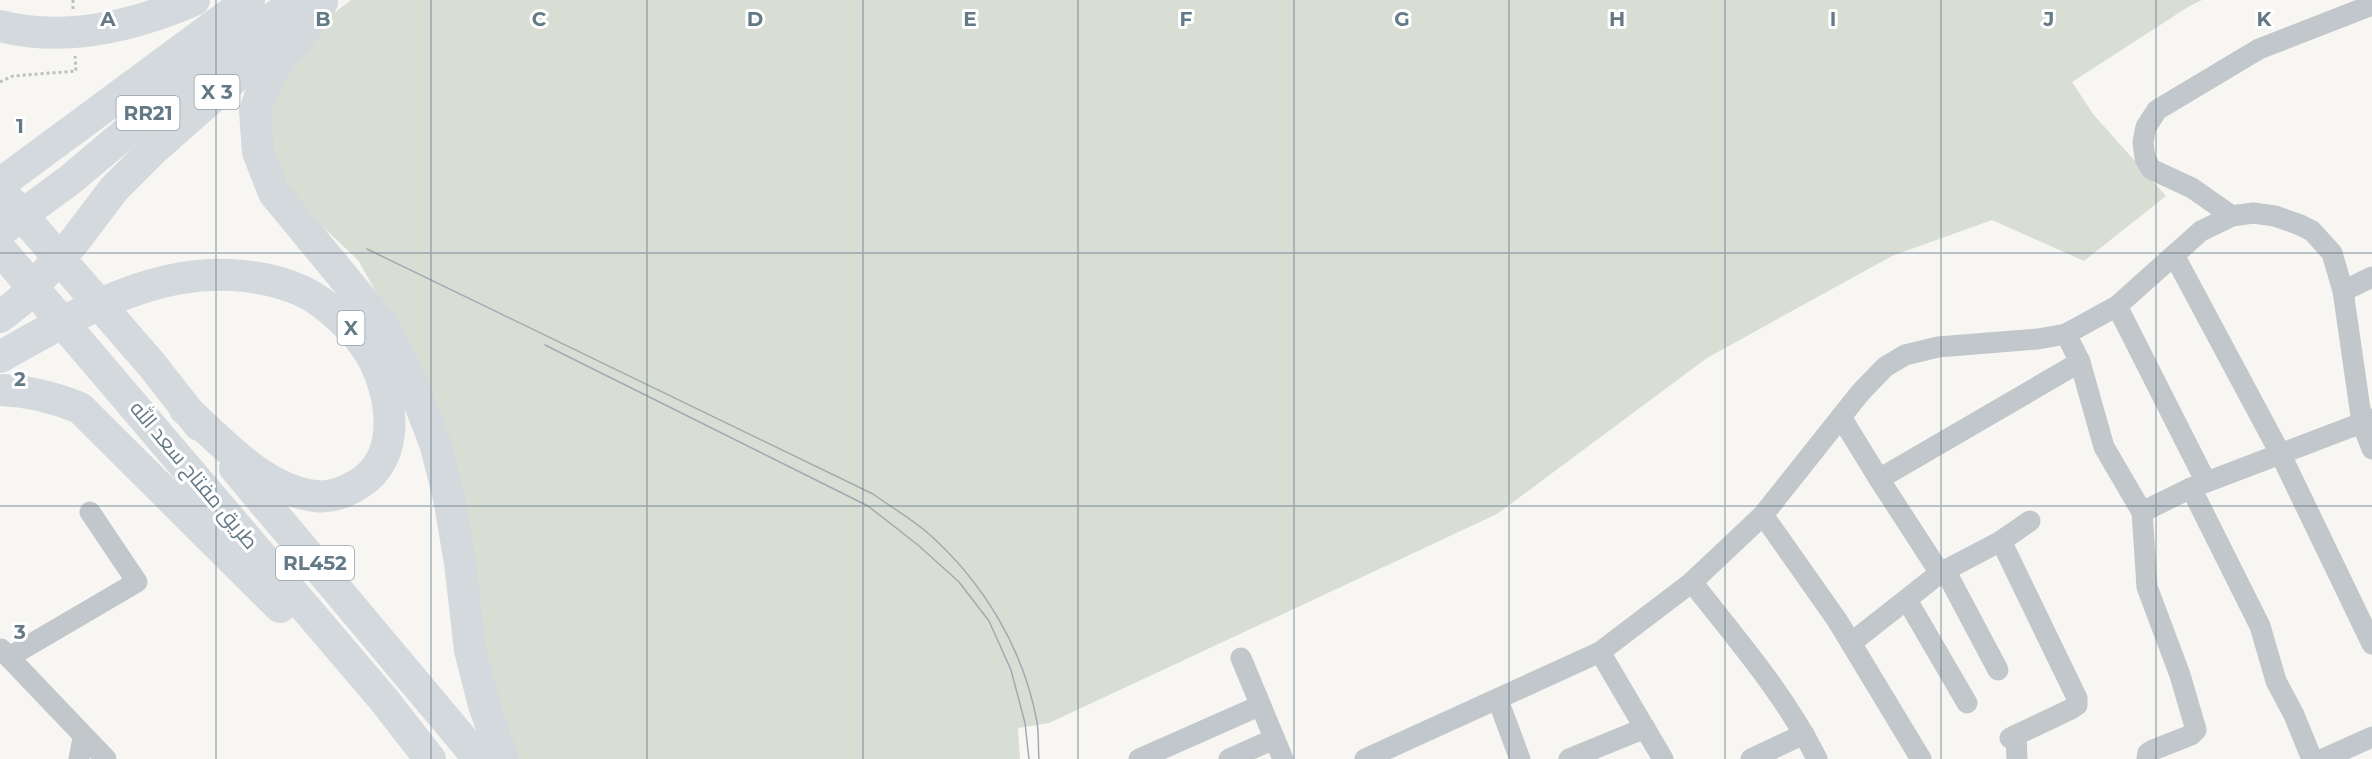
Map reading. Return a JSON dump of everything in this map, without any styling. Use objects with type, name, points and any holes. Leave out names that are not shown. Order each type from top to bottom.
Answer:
[{"type":"highway","points":[[0,26],[64,34],[112,27],[158,16],[194,0]]},
{"type":"highway","name":"RR21","points":[[3,182],[249,0]]},
{"type":"highway","points":[[315,1],[305,29],[271,72],[262,91],[255,111],[258,152],[274,193],[382,324],[410,378],[436,446],[449,498],[460,563],[470,650],[484,705],[503,759]]},
{"type":"highway","name":"RR21","points":[[0,231],[71,179],[224,50],[315,1]]},
{"type":"highway","name":"X 3","points":[[0,317],[19,302],[73,243],[114,189],[154,149],[315,1]]},
{"type":"highway","name":"طريق مفتاح سعد الله","points":[[3,182],[185,409],[479,759]]},
{"type":"highway","name":"طريق مفتاح سعد الله","points":[[0,249],[384,700],[430,759]]},
{"type":"highway","name":"X","points":[[0,357],[42,333],[127,292],[182,278],[219,276],[259,278],[303,292],[348,323],[371,355],[388,398],[389,433],[383,458],[367,480],[343,494],[315,496],[286,488],[254,471],[185,409]]},
{"type":"highway","points":[[0,390],[25,391],[53,397],[80,408],[308,635],[384,700]]},
{"type":"street","points":[[2232,216],[2192,188],[2151,169],[2145,158],[2143,142],[2146,127],[2157,110],[2259,49],[2372,5]]},
{"type":"street","points":[[1365,759],[1600,652],[1692,582],[1763,515],[1860,393],[1885,367],[1905,355],[1938,346],[2038,339],[2067,334],[2116,306],[2201,231],[2232,216],[2253,213],[2275,216],[2312,231],[2332,253],[2343,291],[2372,449]]},
{"type":"street","points":[[2174,255],[2280,453],[2372,644]]},
{"type":"street","points":[[2343,291],[2372,277]]},
{"type":"street","points":[[2116,306],[2260,626],[2276,681],[2294,715],[2312,759]]},
{"type":"street","points":[[2067,334],[2080,362],[2104,447],[2142,512],[2147,587],[2180,675],[2196,730],[2191,735],[2153,750],[2148,753],[2147,759]]},
{"type":"street","points":[[1879,479],[2080,362]]},
{"type":"street","points":[[1841,417],[1879,479],[1943,572],[1998,670]]},
{"type":"street","points":[[2142,512],[2198,485],[2367,421]]},
{"type":"street","points":[[90,512],[137,582],[2,650],[83,738],[106,759]]},
{"type":"street","points":[[1763,515],[1838,620],[1921,759]]},
{"type":"street","points":[[1851,643],[1943,572],[2001,541],[2030,521]]},
{"type":"street","points":[[2001,541],[2077,698],[2077,705],[2071,709],[2013,737],[2017,759]]},
{"type":"street","points":[[1692,582],[1771,683],[1804,734],[1817,759]]},
{"type":"street","points":[[1907,600],[1967,703]]},
{"type":"street","points":[[1600,652],[1664,759]]},
{"type":"street","points":[[1241,658],[1259,706],[1283,759]]},
{"type":"street","points":[[1497,700],[1520,759]]},
{"type":"street","points":[[1139,759],[1259,706]]},
{"type":"street","points":[[1573,758],[1645,728]]},
{"type":"street","points":[[1751,759],[1804,734]]},
{"type":"street","points":[[2323,759],[2372,737]]},
{"type":"street","points":[[79,759],[83,738]]},
{"type":"street","points":[[1229,759],[1274,739]]},
{"type":"path","points":[[0,81],[13,76],[76,71]]},
{"type":"shaded area","points":[[351,0],[2202,0],[2072,82],[2093,114],[2166,196],[2084,261],[1992,220],[1892,256],[1707,358],[1497,514],[1049,723],[1018,728],[1020,759],[515,759],[390,317],[358,260],[295,201],[267,152],[263,115],[313,29]]},
{"type":"tram line","points":[[367,249],[873,494],[916,523],[949,553],[984,596],[999,619],[1012,644],[1031,695],[1038,727],[1039,759]]},
{"type":"tram line","points":[[545,345],[868,506],[918,545],[959,582],[989,621],[1011,670],[1025,723],[1029,759]]}]
